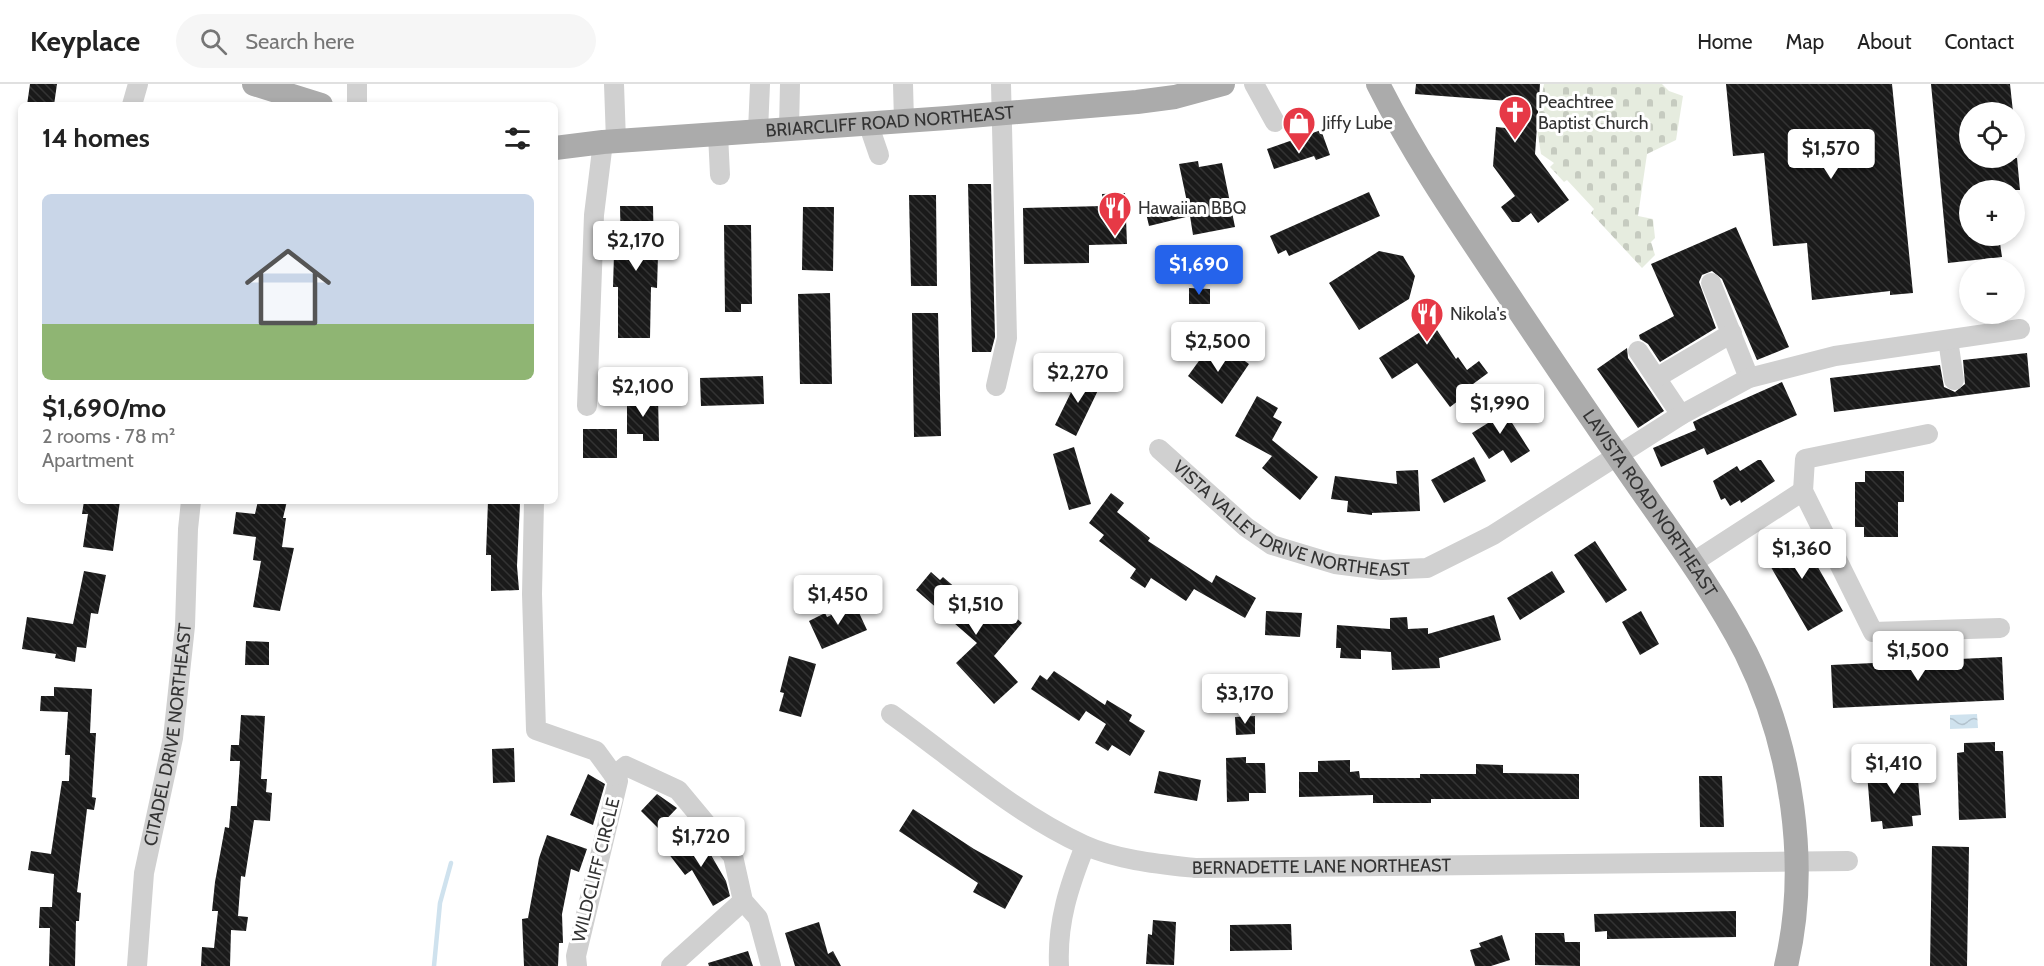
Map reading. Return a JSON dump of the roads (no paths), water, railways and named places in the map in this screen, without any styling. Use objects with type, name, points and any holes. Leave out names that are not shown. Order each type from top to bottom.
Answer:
[{"type":"main road","points":[[254,84],[305,102]]},
{"type":"main road","name":"BRIARCLIFF ROAD NORTHEAST","points":[[558,148],[609,141],[1002,114],[1175,97],[1223,84]]},
{"type":"main road","name":"LAVISTA ROAD NORTHEAST","points":[[1378,84],[1440,193],[1692,563],[1745,652],[1772,719],[1790,798],[1796,860],[1791,938],[1786,966]]},
{"type":"street","points":[[133,102],[138,84]]},
{"type":"street","points":[[357,84],[357,102]]},
{"type":"street","points":[[587,406],[594,215],[609,141],[614,84]]},
{"type":"street","points":[[758,131],[760,84]]},
{"type":"street","points":[[789,129],[790,84]]},
{"type":"street","points":[[903,84],[904,121]]},
{"type":"street","points":[[996,386],[1007,338],[1001,84]]},
{"type":"street","points":[[1254,84],[1275,122]]},
{"type":"street","points":[[868,123],[879,155]]},
{"type":"street","points":[[718,134],[720,175]]},
{"type":"street","points":[[1712,283],[1749,378]]},
{"type":"street","name":"VISTA VALLEY DRIVE NORTHEAST","points":[[1159,449],[1246,527],[1272,545],[1335,564],[1382,570],[1427,568],[1459,554],[1681,415],[1749,378],[1835,356],[2020,329]]},
{"type":"street","points":[[1656,378],[1732,333]]},
{"type":"street","points":[[1948,340],[1954,380]]},
{"type":"street","points":[[1638,351],[1681,415]]},
{"type":"street","points":[[1928,434],[1805,459],[1803,491],[1873,632],[2000,628]]},
{"type":"street","points":[[1692,563],[1803,491]]},
{"type":"street","name":"CITADEL DRIVE NORTHEAST","points":[[137,966],[144,873],[173,738],[185,626],[191,504]]},
{"type":"street","points":[[534,504],[532,594],[536,730],[596,751],[614,776],[626,766],[678,790],[733,856],[743,902],[758,918],[771,966]]},
{"type":"street","name":"BERNADETTE LANE NORTHEAST","points":[[891,714],[1031,814],[1085,846],[1157,864],[1195,868],[1848,861]]},
{"type":"street","name":"WILDCLIFF CIRCLE","points":[[577,966],[576,956],[618,781],[614,776]]},
{"type":"street","points":[[1059,966],[1060,918],[1068,889],[1085,846]]},
{"type":"street","points":[[671,966],[743,902]]},
{"type":"water","points":[[1977,714],[1978,728],[1950,729],[1950,715]]},
{"type":"waterway","points":[[434,966],[440,903],[451,863]]},
{"type":"place","name":"Peachtree Baptist Church","points":[[1515,141]]},
{"type":"place","name":"Jiffy Lube","points":[[1299,152]]},
{"type":"place","name":"Hawaiian BBQ","points":[[1115,237]]},
{"type":"place","name":"Nikola's","points":[[1427,343]]}]
